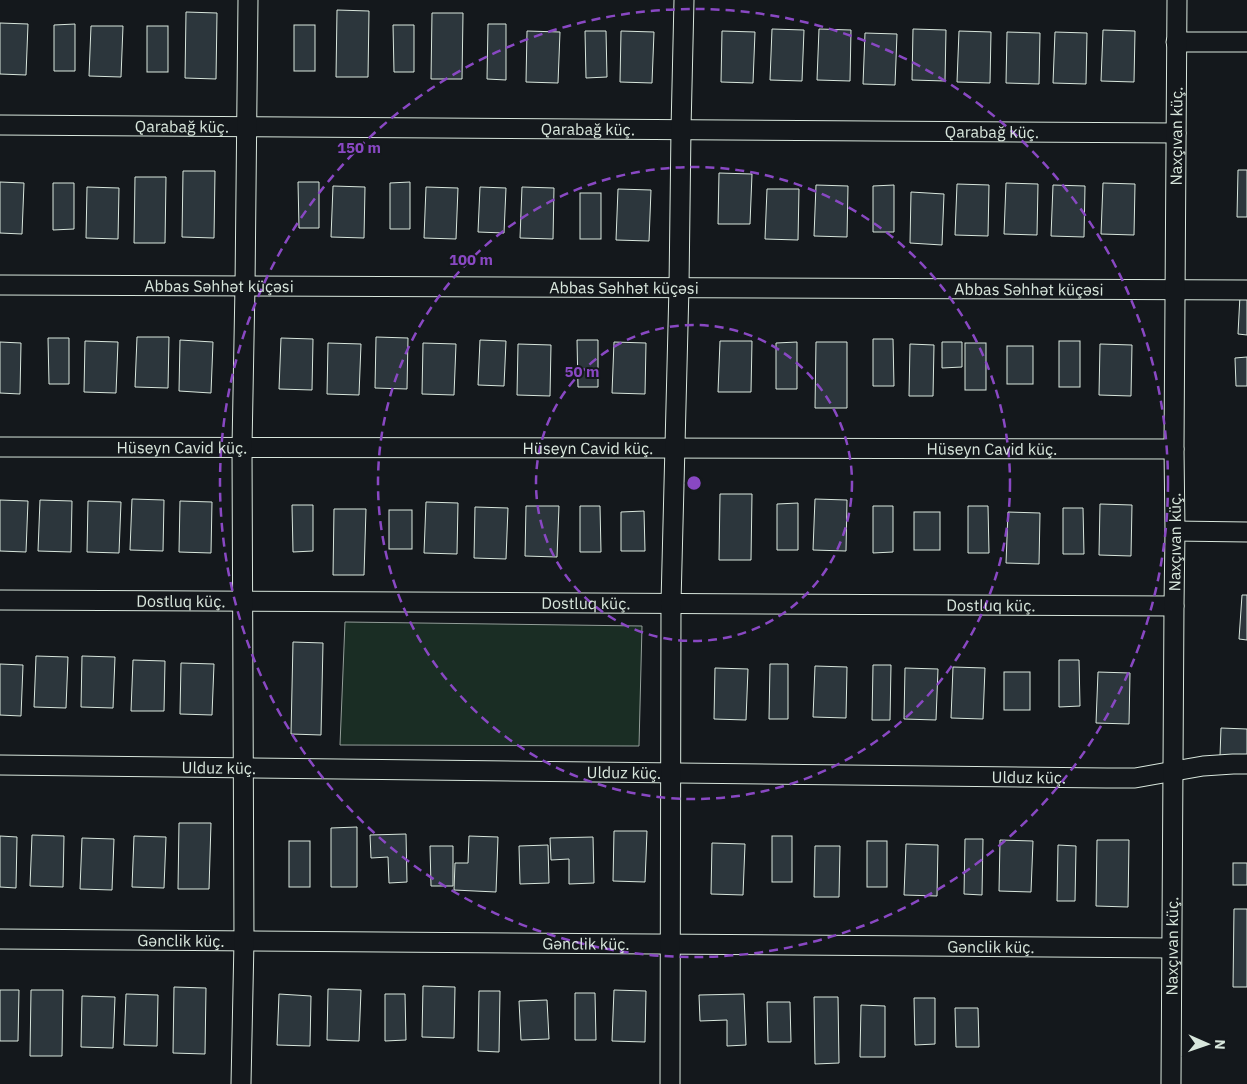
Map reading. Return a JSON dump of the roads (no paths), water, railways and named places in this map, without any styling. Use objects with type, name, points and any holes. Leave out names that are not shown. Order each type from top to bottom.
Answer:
[{"type":"street","points":[[241,1084],[244,941],[242,447],[248,0]]},
{"type":"street","points":[[670,1084],[671,603],[684,0]]},
{"type":"street","name":"Naxçıvan küç.","points":[[1170,1084],[1177,0]]},
{"type":"street","points":[[1176,42],[1247,42]]},
{"type":"street","name":"Qarabağ küç.","points":[[0,125],[1176,133]]},
{"type":"street","name":"Abbas Səhhət küçəsi","points":[[0,285],[1247,290]]},
{"type":"street","name":"Hüseyn Cavid küç.","points":[[0,446],[1174,449]]},
{"type":"street","points":[[1175,531],[1247,532]]},
{"type":"street","name":"Dostluq küç.","points":[[0,600],[1174,606]]},
{"type":"street","name":"Ulduz küç.","points":[[0,765],[1134,778],[1203,766],[1247,764]]},
{"type":"street","name":"Gənclik küç.","points":[[0,939],[1171,948]]}]
